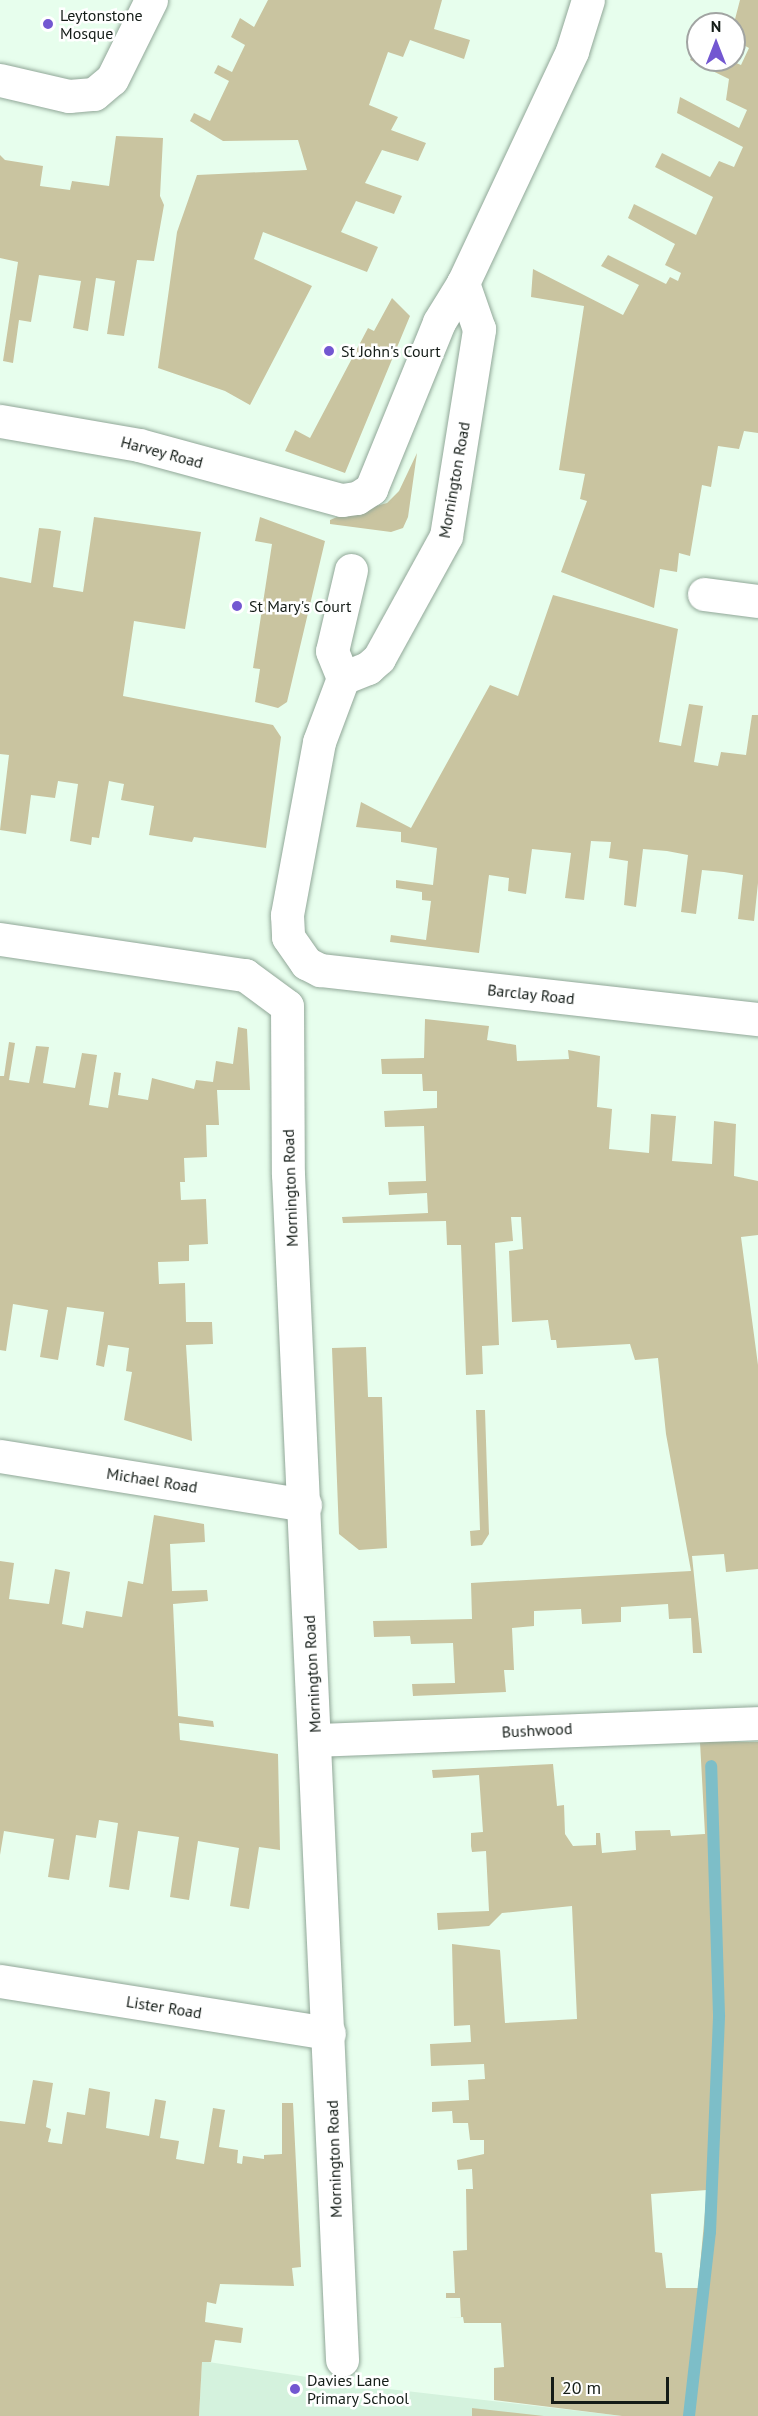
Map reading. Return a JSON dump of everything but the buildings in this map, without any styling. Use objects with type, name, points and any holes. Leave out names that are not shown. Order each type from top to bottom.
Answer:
[{"type":"street","points":[[0,80],[69,96],[94,94],[112,79],[151,0]]},
{"type":"street","points":[[463,283],[572,51],[588,0]]},
{"type":"street","name":"Harvey Road","points":[[0,421],[139,445],[321,495],[342,500],[357,498],[378,479],[439,322],[463,283]]},
{"type":"street","name":"Mornington Road","points":[[343,678],[368,668],[379,658],[446,536],[479,329],[463,283]]},
{"type":"street","points":[[343,678],[332,651],[351,570]]},
{"type":"street","points":[[704,594],[758,602]]},
{"type":"street","name":"Barclay Road","points":[[343,678],[319,742],[287,915],[288,937],[306,963],[320,970],[758,1019]]},
{"type":"street","name":"Mornington Road","points":[[0,939],[245,975],[287,1006],[288,1174],[316,1740],[342,2360]]},
{"type":"street","name":"Michael Road","points":[[0,1456],[305,1505]]},
{"type":"street","name":"Bushwood","points":[[316,1740],[758,1723]]},
{"type":"street","name":"Lister Road","points":[[0,1981],[329,2033]]},
{"type":"shaded area","points":[[268,0],[442,0],[434,29],[470,40],[464,59],[410,40],[403,57],[388,52],[369,105],[398,117],[391,130],[426,143],[418,161],[382,150],[365,183],[402,196],[394,214],[356,201],[341,232],[378,247],[367,272],[263,232],[254,259],[312,286],[250,405],[225,391],[158,368],[177,232],[197,175],[307,170],[298,140],[223,141],[190,121],[194,113],[210,121],[229,81],[214,73],[218,65],[232,72],[245,45],[231,37],[240,18],[254,27]]},
{"type":"shaded area","points":[[740,0],[758,0],[758,433],[744,431],[739,449],[718,446],[711,487],[702,485],[690,556],[679,553],[677,572],[660,569],[654,608],[561,572],[587,501],[580,499],[585,474],[559,470],[584,306],[531,297],[533,269],[623,315],[639,285],[601,266],[608,255],[666,284],[670,277],[678,281],[681,273],[665,265],[675,244],[628,218],[634,204],[696,235],[713,197],[655,167],[662,153],[710,177],[719,161],[734,167],[743,147],[677,113],[680,97],[739,128],[747,110],[726,100],[729,79],[715,72],[746,72],[746,54],[749,48],[746,46],[746,12],[737,12]]},
{"type":"shaded area","points":[[116,136],[163,138],[160,196],[164,205],[154,261],[137,260],[124,336],[107,334],[115,281],[96,278],[88,331],[73,328],[81,281],[39,275],[31,322],[19,320],[13,363],[3,361],[18,262],[0,258],[0,155],[5,160],[43,166],[40,186],[70,190],[72,181],[109,186]]},
{"type":"shaded area","points":[[392,298],[410,316],[345,473],[285,451],[295,430],[310,438],[368,328],[374,331]]},
{"type":"shaded area","points":[[417,453],[408,517],[403,528],[391,532],[330,524],[330,520],[337,517],[387,503],[399,491]]},
{"type":"shaded area","points":[[94,517],[201,532],[185,629],[134,621],[123,696],[273,725],[281,737],[266,848],[194,837],[192,842],[149,835],[154,806],[121,800],[124,784],[109,781],[99,838],[92,837],[91,845],[70,841],[78,784],[58,781],[55,798],[31,795],[26,834],[0,830],[9,755],[0,754],[0,577],[31,583],[39,528],[50,529],[61,531],[53,587],[83,592]]},
{"type":"shaded area","points":[[260,517],[325,541],[287,702],[278,708],[255,702],[260,669],[253,668],[272,544],[255,541]]},
{"type":"shaded area","points":[[553,595],[678,629],[659,742],[681,746],[689,704],[703,706],[694,762],[718,766],[721,752],[746,755],[752,715],[758,715],[758,883],[754,921],[738,919],[743,875],[724,872],[702,870],[696,914],[681,912],[688,855],[667,851],[643,849],[636,907],[624,905],[628,861],[609,858],[611,842],[591,841],[584,900],[565,898],[571,853],[532,849],[526,894],[508,891],[509,878],[489,875],[479,953],[390,942],[391,935],[426,940],[431,901],[422,900],[422,892],[396,888],[396,880],[433,885],[437,848],[401,842],[401,832],[356,827],[361,802],[411,828],[490,685],[518,696]]},
{"type":"shaded area","points":[[425,1019],[489,1026],[487,1040],[516,1045],[517,1061],[569,1059],[568,1050],[600,1056],[597,1107],[612,1109],[609,1149],[649,1153],[651,1114],[676,1116],[672,1161],[712,1164],[714,1121],[736,1124],[734,1176],[758,1181],[758,1235],[741,1237],[758,1365],[758,1569],[726,1572],[724,1554],[692,1556],[702,1653],[693,1653],[691,1618],[669,1619],[668,1604],[621,1607],[621,1622],[582,1624],[581,1609],[534,1611],[534,1626],[512,1628],[514,1670],[504,1670],[506,1692],[413,1696],[412,1684],[455,1683],[453,1643],[411,1644],[410,1636],[374,1637],[373,1621],[472,1619],[471,1583],[691,1571],[666,1434],[658,1358],[635,1360],[630,1344],[557,1348],[556,1340],[551,1340],[548,1320],[512,1322],[509,1251],[523,1249],[521,1217],[511,1217],[513,1241],[495,1243],[499,1345],[482,1346],[483,1374],[466,1375],[461,1245],[447,1245],[446,1221],[343,1223],[342,1217],[428,1213],[427,1193],[389,1195],[388,1182],[426,1181],[424,1126],[385,1127],[384,1111],[437,1108],[437,1091],[423,1091],[422,1074],[382,1074],[381,1059],[424,1058]]},
{"type":"shaded area","points":[[238,1027],[247,1029],[250,1090],[217,1090],[219,1125],[206,1125],[207,1157],[184,1158],[185,1182],[180,1182],[181,1200],[206,1199],[208,1244],[189,1245],[189,1261],[158,1262],[159,1284],[185,1283],[186,1322],[212,1322],[213,1344],[186,1345],[192,1441],[124,1420],[132,1372],[126,1371],[129,1348],[108,1345],[104,1367],[96,1365],[104,1312],[67,1307],[58,1360],[40,1357],[48,1310],[13,1304],[6,1351],[0,1350],[0,1076],[4,1076],[9,1042],[15,1043],[9,1080],[29,1083],[36,1046],[49,1047],[43,1083],[75,1088],[82,1053],[97,1055],[89,1105],[108,1108],[114,1072],[121,1073],[118,1095],[148,1100],[152,1078],[194,1089],[196,1080],[213,1082],[216,1061],[233,1064]]},
{"type":"shaded area","points":[[366,1347],[368,1397],[382,1397],[387,1548],[359,1550],[339,1534],[332,1348]]},
{"type":"shaded area","points":[[476,1410],[485,1410],[489,1534],[482,1545],[471,1546],[470,1531],[480,1530]]},
{"type":"shaded area","points":[[154,1515],[204,1524],[205,1542],[170,1544],[172,1591],[207,1590],[208,1601],[173,1604],[178,1716],[213,1721],[214,1727],[179,1723],[180,1740],[278,1754],[280,1850],[259,1847],[249,1909],[230,1906],[239,1848],[198,1841],[189,1900],[170,1897],[179,1837],[138,1831],[129,1890],[109,1887],[118,1823],[99,1820],[96,1838],[76,1835],[69,1880],[48,1877],[54,1839],[4,1831],[0,1855],[0,1561],[14,1563],[9,1599],[49,1604],[55,1569],[70,1572],[62,1624],[83,1628],[86,1611],[122,1617],[128,1581],[143,1584]]},
{"type":"shaded area","points":[[700,1742],[758,1742],[758,2416],[622,2416],[494,2400],[494,2368],[504,2367],[501,2323],[464,2323],[463,2317],[447,2318],[461,2317],[460,2298],[446,2298],[446,2293],[455,2293],[453,2251],[467,2250],[466,2189],[473,2189],[472,2169],[458,2170],[457,2160],[484,2154],[484,2140],[470,2140],[468,2123],[453,2123],[452,2111],[432,2112],[432,2102],[469,2100],[468,2080],[485,2079],[484,2064],[431,2066],[430,2044],[471,2042],[470,2025],[454,2026],[452,1944],[500,1950],[505,2023],[577,2019],[572,1906],[502,1913],[489,1926],[438,1930],[437,1913],[489,1911],[486,1851],[472,1852],[471,1846],[471,1833],[483,1832],[479,1775],[433,1778],[432,1770],[553,1764],[557,1806],[564,1805],[565,1834],[573,1846],[596,1845],[596,1833],[600,1833],[602,1853],[636,1850],[635,1831],[670,1830],[671,1836],[705,1834]],"holes":[[[707,2190],[698,2288],[666,2288],[662,2253],[655,2252],[651,2194]]]},
{"type":"shaded area","points":[[33,2080],[53,2083],[46,2127],[51,2129],[48,2142],[62,2144],[67,2112],[85,2115],[89,2088],[110,2092],[106,2128],[149,2136],[155,2099],[166,2101],[160,2138],[179,2141],[176,2159],[204,2164],[213,2108],[225,2110],[219,2147],[238,2150],[237,2163],[242,2164],[243,2156],[264,2159],[264,2155],[282,2154],[282,2103],[293,2103],[301,2267],[292,2268],[294,2286],[220,2284],[216,2304],[207,2302],[205,2322],[243,2328],[241,2343],[215,2340],[211,2362],[202,2362],[199,2416],[0,2416],[0,2121],[25,2124]]},
{"type":"shaded area","name":"Davies Lane Primary School","points":[[202,2361],[380,2388],[622,2416],[199,2416]]},
{"type":"shaded area","points":[[472,2408],[544,2416],[472,2416]]},
{"type":"waterway","points":[[689,2416],[710,2232],[719,2015],[711,1766]]},
{"type":"place","name":"Leytonstone Mosque","points":[[48,24]]},
{"type":"place","name":"St John's Court","points":[[329,351]]},
{"type":"place","name":"St Mary's Court","points":[[237,606]]},
{"type":"place","name":"Davies Lane Primary School","points":[[295,2389]]}]
